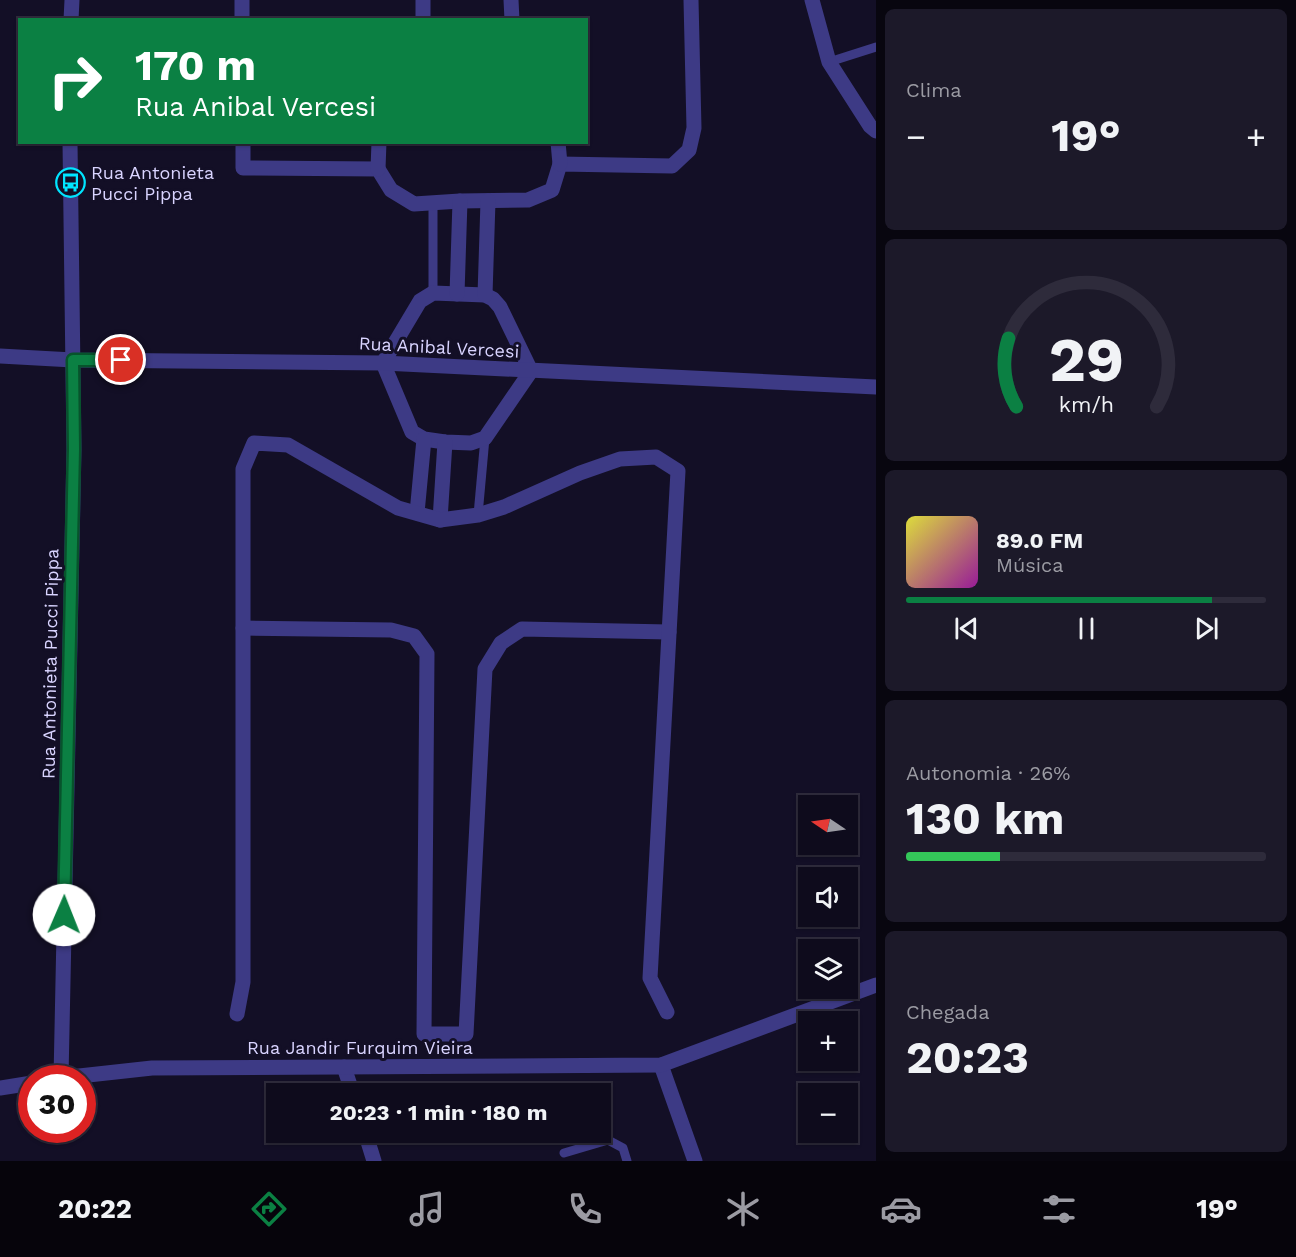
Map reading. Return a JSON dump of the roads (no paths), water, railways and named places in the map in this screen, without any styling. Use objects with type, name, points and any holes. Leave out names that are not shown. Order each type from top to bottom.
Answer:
[{"type":"street","points":[[71,18],[72,0]]},
{"type":"street","points":[[242,0],[242,18]]},
{"type":"street","points":[[423,0],[423,18]]},
{"type":"street","points":[[511,0],[512,18]]},
{"type":"street","points":[[560,164],[672,166],[689,150],[694,128],[691,0]]},
{"type":"street","points":[[812,0],[829,62],[874,125]]},
{"type":"street","name":"Rua Antonieta Pucci Pippa","points":[[61,1065],[74,460],[70,144]]},
{"type":"street","points":[[243,144],[243,168],[378,169]]},
{"type":"street","points":[[379,144],[378,169],[391,190],[414,204],[528,200],[552,190],[560,164],[558,144]]},
{"type":"street","points":[[457,294],[460,201]]},
{"type":"street","points":[[485,296],[488,201]]},
{"type":"street","points":[[433,293],[457,294],[485,296],[493,299],[500,307],[531,371],[485,438],[471,443],[424,439],[412,432],[383,363],[420,301],[433,293]]},
{"type":"street","name":"Rua Anibal Vercesi","points":[[0,356],[73,360],[383,363],[876,387]]},
{"type":"street","points":[[417,513],[424,439]]},
{"type":"street","points":[[440,520],[445,442]]},
{"type":"street","points":[[237,1014],[243,982],[243,469],[254,443],[288,445],[398,508],[440,520],[478,515],[504,507],[580,473],[620,459],[656,457],[678,471],[650,978],[667,1012]]},
{"type":"street","points":[[243,628],[391,630],[414,636],[427,654],[424,1034],[466,1034],[485,669],[501,643],[522,629],[669,632]]},
{"type":"street","name":"Rua Jandir Furquim Vieira","points":[[96,1074],[152,1068],[661,1065],[876,986]]},
{"type":"street","points":[[661,1065],[694,1161]]},
{"type":"street","points":[[344,1067],[349,1083]]},
{"type":"street","points":[[0,1088],[18,1085]]},
{"type":"street","points":[[368,1143],[374,1161]]},
{"type":"lane","points":[[829,62],[876,47]]},
{"type":"lane","points":[[432,203],[433,293]]},
{"type":"lane","points":[[478,515],[485,438]]},
{"type":"lane","points":[[564,1153],[608,1140],[623,1148],[627,1161]]},
{"type":"place","name":"Rua Antonieta Pucci Pippa","points":[[70,182]]}]
